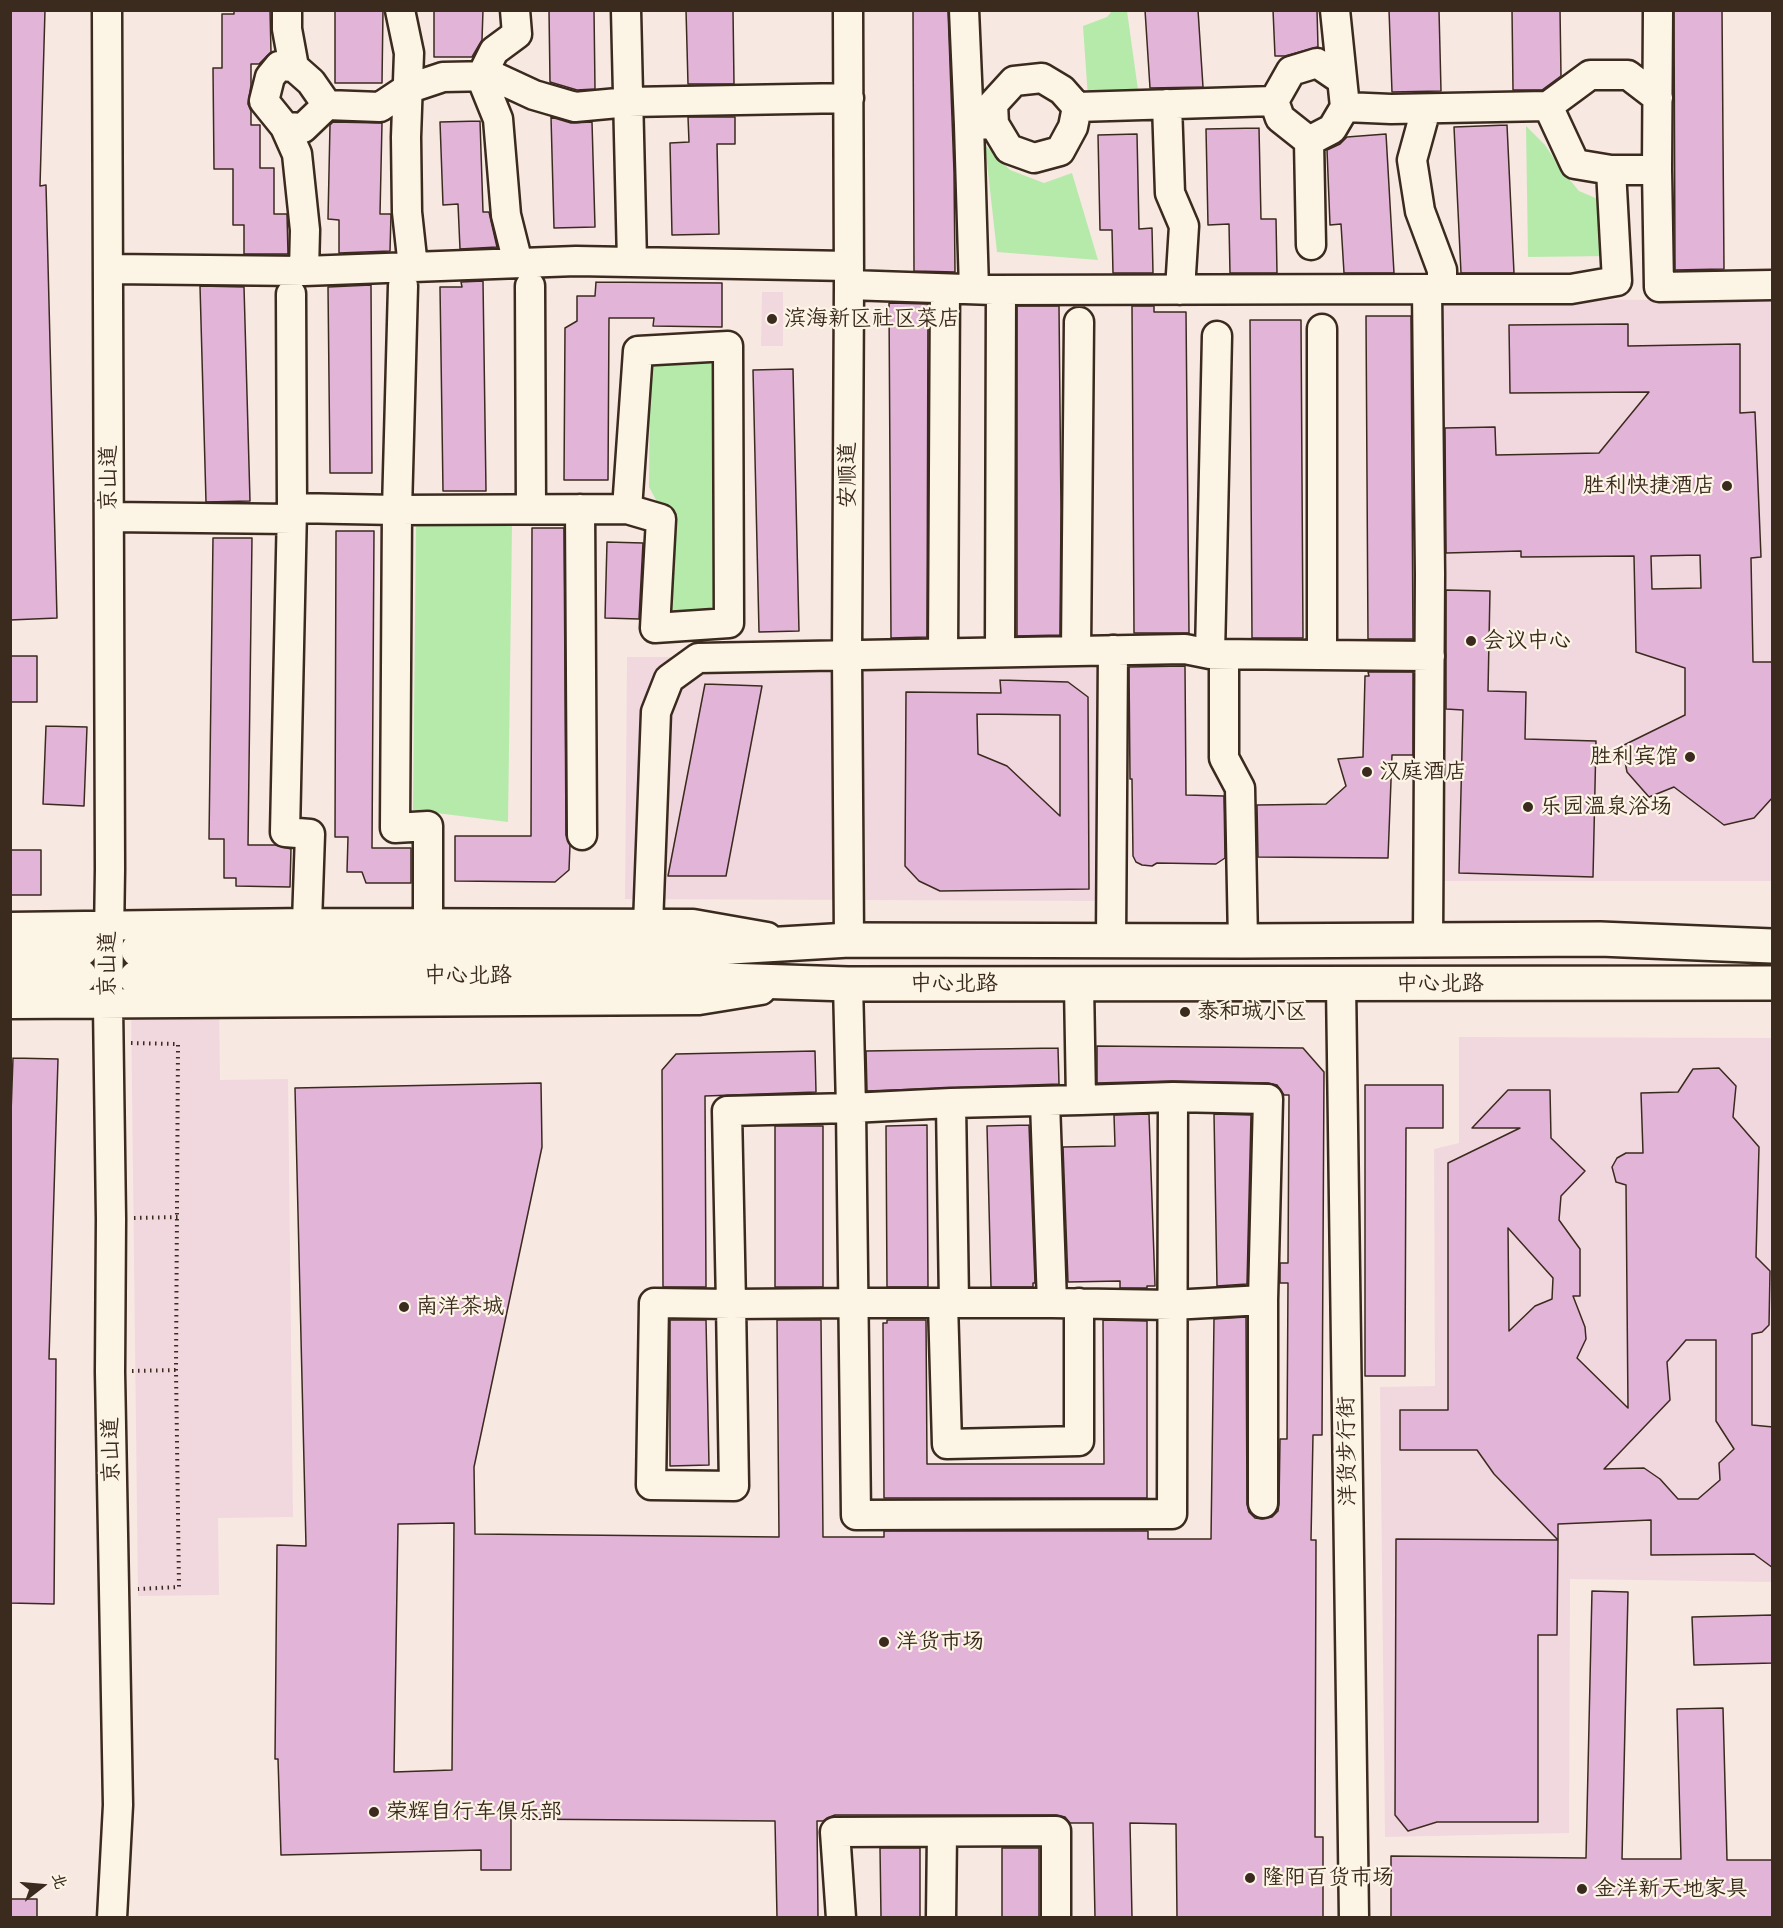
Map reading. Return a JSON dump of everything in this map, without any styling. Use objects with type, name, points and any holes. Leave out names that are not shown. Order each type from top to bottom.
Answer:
[{"type":"main road","name":"中心北路","points":[[1773,946],[1600,939],[849,940],[697,949],[137,964],[599,976],[805,984],[1773,983]]},
{"type":"main road","points":[[10,949],[81,962],[10,976]]},
{"type":"street","name":"京山道","points":[[107,10],[110,1372],[118,1805],[112,1917]]},
{"type":"street","points":[[287,10],[287,29],[294,67]]},
{"type":"street","points":[[400,10],[409,53],[406,137],[408,277],[397,510],[395,828],[428,826],[428,924]]},
{"type":"street","points":[[515,10],[517,34],[494,51],[481,76],[498,119],[506,215],[524,275],[531,509]]},
{"type":"street","points":[[626,10],[632,262]]},
{"type":"street","name":"安顺道","points":[[848,10],[849,940]]},
{"type":"street","points":[[964,10],[982,125],[1000,652]]},
{"type":"street","points":[[1309,141],[1332,129],[1344,93],[1335,10]]},
{"type":"street","points":[[1658,10],[1659,287],[1773,285]]},
{"type":"street","points":[[1309,141],[1280,118],[1274,101],[1291,71],[1317,63],[1344,93],[1426,109],[1548,106],[1590,75],[1628,75],[1658,98]]},
{"type":"street","points":[[307,923],[310,834],[285,832],[298,283],[305,230],[297,154],[285,127],[264,102],[270,77],[279,66],[294,67],[311,82],[327,105]]},
{"type":"street","points":[[285,127],[303,128],[327,105],[380,107],[407,89],[443,77],[494,76],[534,95],[575,107],[629,102],[849,98]]},
{"type":"street","points":[[982,125],[993,104],[1014,81],[1042,78],[1062,90],[1077,107]]},
{"type":"street","points":[[1077,107],[1274,101]]},
{"type":"street","points":[[1167,104],[1170,192],[1184,226],[1180,290]]},
{"type":"street","points":[[1548,106],[1575,164],[1611,170],[1657,170]]},
{"type":"street","points":[[982,125],[1009,148],[1034,158],[1060,151],[1073,127],[1077,107]]},
{"type":"street","points":[[1426,109],[1412,160],[1420,211],[1442,270],[1434,289],[1428,941]]},
{"type":"street","points":[[1309,141],[1311,245]]},
{"type":"street","points":[[108,269],[298,283],[408,277],[524,275],[632,262],[849,275],[945,289],[1571,289],[1617,281],[1611,170]]},
{"type":"street","points":[[943,653],[945,289]]},
{"type":"street","points":[[1076,651],[1079,322]]},
{"type":"street","points":[[1322,329],[1322,655]]},
{"type":"street","points":[[1217,336],[1217,655],[1224,758],[1240,788],[1243,941]]},
{"type":"street","points":[[109,517],[397,510],[627,509],[661,519],[655,628],[729,623],[728,346],[638,351],[627,509]]},
{"type":"street","points":[[580,509],[582,835]]},
{"type":"street","points":[[648,925],[656,712],[669,679],[698,658],[1185,649],[1217,655],[1430,656]]},
{"type":"street","points":[[1111,941],[1113,650]]},
{"type":"street","points":[[10,927],[307,923],[693,924],[805,943]]},
{"type":"street","points":[[10,1004],[699,1000],[805,984]]},
{"type":"street","points":[[848,984],[856,1515],[1172,1514],[1173,1097]]},
{"type":"street","name":"洋货步行街","points":[[1341,984],[1354,1917]]},
{"type":"street","points":[[1079,985],[1082,1100]]},
{"type":"street","points":[[1263,1300],[1172,1305],[1065,1303],[731,1304],[654,1303],[651,1485],[734,1486],[731,1304],[727,1111],[1173,1097],[1268,1100],[1263,1300],[1263,1503]]},
{"type":"street","points":[[951,1103],[947,1444],[1079,1441],[1045,1102]]},
{"type":"street","points":[[841,1917],[835,1832],[1056,1831],[1056,1917]]},
{"type":"street","points":[[941,1917],[942,1832]]},
{"type":"path","points":[[109,1043],[178,1044],[176,1370],[179,1587],[115,1590]]},
{"type":"path","points":[[111,1219],[178,1217]]},
{"type":"path","points":[[110,1372],[176,1370]]},
{"type":"shaded area","name":"滨海新区社区菜店","points":[[762,292],[783,292],[783,346],[761,346]]},
{"type":"shaded area","name":"胜利宾馆","points":[[1437,298],[1772,301],[1772,881],[1439,881]]},
{"type":"shaded area","points":[[627,657],[1099,657],[1099,901],[625,899]]},
{"type":"shaded area","points":[[219,1004],[220,1080],[288,1079],[293,1517],[218,1518],[219,1595],[138,1596],[131,1005]]},
{"type":"shaded area","points":[[1459,1037],[1772,1038],[1772,1582],[1570,1579],[1569,1833],[1385,1837],[1380,1387],[1435,1386],[1434,1149],[1459,1143]]},
{"type":"green space","points":[[1112,11],[1127,11],[1139,97],[1088,98],[1083,26],[1107,17]]},
{"type":"green space","points":[[1526,126],[1545,145],[1579,191],[1605,202],[1610,256],[1528,257]]},
{"type":"green space","points":[[985,145],[1010,170],[1044,183],[1072,173],[1098,260],[997,252]]},
{"type":"green space","points":[[650,360],[718,360],[726,615],[662,615],[662,511],[649,487]]},
{"type":"green space","points":[[416,526],[512,526],[508,822],[413,810]]},
{"type":"building","points":[[10,10],[45,10],[40,186],[46,185],[57,618],[10,620]]},
{"type":"building","points":[[234,10],[270,10],[271,52],[259,64],[251,64],[248,104],[251,111],[251,125],[260,125],[260,168],[274,168],[274,214],[287,214],[288,254],[244,254],[244,225],[233,225],[233,169],[214,169],[213,68],[222,68],[222,14],[234,14]]},
{"type":"building","points":[[335,10],[383,10],[382,83],[335,83]]},
{"type":"building","points":[[483,10],[482,40],[472,57],[434,57],[434,11]]},
{"type":"building","points":[[549,10],[594,10],[595,89],[577,90],[550,82]]},
{"type":"building","points":[[686,10],[733,10],[734,84],[688,84]]},
{"type":"building","points":[[913,10],[948,10],[955,272],[914,271]]},
{"type":"building","points":[[1145,10],[1198,10],[1203,87],[1150,88]]},
{"type":"building","points":[[1273,10],[1317,10],[1318,47],[1285,56],[1275,56]]},
{"type":"building","points":[[1389,10],[1439,10],[1441,91],[1392,92]]},
{"type":"building","points":[[1512,10],[1560,10],[1561,76],[1542,90],[1513,90]]},
{"type":"building","points":[[1674,10],[1722,10],[1724,269],[1675,270]]},
{"type":"building","points":[[551,117],[571,123],[592,122],[595,227],[554,228]]},
{"type":"building","points":[[688,117],[735,117],[735,144],[717,144],[719,234],[672,235],[670,143],[689,142]]},
{"type":"building","points":[[480,121],[483,212],[489,212],[497,247],[460,249],[458,204],[443,205],[440,122]]},
{"type":"building","points":[[333,122],[382,123],[380,214],[391,214],[390,251],[339,253],[339,220],[328,219],[330,125]]},
{"type":"building","points":[[1507,125],[1514,273],[1461,273],[1454,127]]},
{"type":"building","points":[[1259,128],[1261,219],[1276,219],[1277,273],[1230,273],[1229,224],[1208,225],[1206,129]]},
{"type":"building","points":[[1137,134],[1139,229],[1152,228],[1153,273],[1113,273],[1112,230],[1100,230],[1098,135]]},
{"type":"building","points":[[1386,134],[1394,273],[1344,273],[1341,224],[1330,225],[1327,150],[1340,144],[1347,137]]},
{"type":"building","points":[[483,281],[486,491],[443,491],[440,287],[462,287],[461,282]]},
{"type":"building","points":[[596,282],[722,283],[722,327],[653,326],[654,318],[609,318],[608,480],[564,480],[565,328],[577,321],[577,296],[595,296]]},
{"type":"building","points":[[371,285],[372,473],[330,473],[328,287]]},
{"type":"building","points":[[200,286],[244,287],[250,501],[206,502]]},
{"type":"building","points":[[889,303],[928,304],[927,637],[891,638]]},
{"type":"building","points":[[1017,306],[1059,306],[1060,635],[1017,636]]},
{"type":"building","points":[[1132,306],[1154,306],[1154,312],[1186,312],[1189,633],[1134,633]]},
{"type":"building","points":[[1366,316],[1411,316],[1413,639],[1368,639]]},
{"type":"building","points":[[1250,320],[1301,320],[1303,638],[1252,638]]},
{"type":"building","points":[[1628,324],[1628,346],[1740,344],[1740,413],[1755,412],[1761,557],[1751,558],[1753,662],[1773,662],[1773,797],[1754,818],[1724,825],[1674,787],[1649,797],[1627,772],[1622,746],[1685,715],[1685,668],[1636,652],[1634,556],[1521,557],[1521,551],[1446,553],[1445,428],[1495,427],[1496,455],[1599,453],[1649,392],[1510,393],[1509,325]],"holes":[[[1700,555],[1701,588],[1652,589],[1651,556]]]},
{"type":"building","points":[[793,369],[799,631],[759,632],[753,370]]},
{"type":"building","points":[[532,528],[564,528],[566,835],[570,845],[569,870],[555,882],[455,881],[455,836],[531,836]]},
{"type":"building","points":[[336,531],[374,531],[372,848],[411,848],[411,883],[366,883],[362,872],[347,872],[348,837],[335,837]]},
{"type":"building","points":[[213,538],[252,538],[248,845],[275,845],[291,849],[290,887],[236,886],[236,878],[224,878],[224,839],[209,839]]},
{"type":"building","points":[[607,542],[643,543],[639,619],[605,618]]},
{"type":"building","name":"乐园温泉浴场","points":[[1446,590],[1490,591],[1488,691],[1526,692],[1525,739],[1596,741],[1593,877],[1459,873],[1463,710],[1446,709]]},
{"type":"building","points":[[10,656],[37,656],[37,702],[10,702]]},
{"type":"building","points":[[1185,666],[1186,795],[1224,796],[1225,858],[1216,864],[1142,865],[1136,862],[1133,856],[1129,667]]},
{"type":"building","points":[[1368,672],[1413,672],[1413,755],[1392,755],[1388,858],[1258,857],[1257,805],[1326,804],[1346,786],[1338,759],[1363,757],[1365,676],[1369,676]]},
{"type":"building","points":[[1000,680],[1068,682],[1088,697],[1089,889],[940,891],[919,881],[905,866],[906,692],[1001,693]],"holes":[[[977,714],[1060,715],[1060,816],[1007,766],[978,754]]]},
{"type":"building","points":[[705,684],[762,686],[726,876],[668,876]]},
{"type":"building","points":[[46,726],[87,727],[84,806],[43,804]]},
{"type":"building","points":[[10,850],[41,850],[41,895],[10,895]]},
{"type":"building","name":"洋货市场","points":[[1097,1046],[1303,1048],[1324,1072],[1322,1435],[1313,1435],[1311,1540],[1316,1540],[1315,1837],[1323,1837],[1323,1917],[1177,1917],[1176,1824],[1130,1823],[1132,1917],[1095,1917],[1093,1823],[1070,1823],[1065,1817],[1056,1815],[835,1815],[823,1821],[817,1821],[818,1917],[777,1917],[775,1821],[511,1819],[511,1870],[481,1870],[481,1850],[281,1855],[278,1759],[275,1759],[277,1545],[306,1546],[295,1088],[541,1083],[542,1147],[474,1467],[475,1534],[779,1537],[777,1320],[821,1320],[823,1537],[884,1537],[884,1531],[1148,1531],[1148,1539],[1211,1539],[1214,1319],[1246,1317],[1247,1504],[1249,1512],[1255,1518],[1272,1517],[1278,1511],[1280,1439],[1287,1439],[1288,1283],[1280,1283],[1280,1263],[1288,1263],[1289,1095],[1284,1095],[1277,1085],[1268,1083],[1172,1081],[1097,1083]],"holes":[[[454,1523],[452,1770],[394,1772],[398,1524]]]},
{"type":"building","points":[[1058,1048],[1059,1084],[867,1091],[866,1051]]},
{"type":"building","points":[[815,1051],[816,1092],[705,1096],[706,1287],[663,1287],[662,1070],[676,1054]]},
{"type":"building","points":[[13,1058],[58,1059],[49,1359],[56,1359],[54,1604],[10,1603],[10,1141]]},
{"type":"building","points":[[1719,1068],[1736,1086],[1733,1117],[1759,1147],[1756,1257],[1770,1271],[1769,1325],[1762,1332],[1752,1334],[1752,1425],[1773,1427],[1773,1568],[1754,1554],[1651,1555],[1651,1520],[1558,1524],[1558,1540],[1494,1474],[1477,1450],[1400,1450],[1400,1410],[1448,1410],[1448,1163],[1520,1128],[1472,1128],[1508,1090],[1550,1090],[1551,1138],[1585,1171],[1561,1196],[1559,1220],[1580,1249],[1580,1296],[1573,1296],[1585,1327],[1586,1339],[1577,1358],[1628,1408],[1626,1185],[1616,1182],[1612,1167],[1617,1158],[1626,1153],[1643,1153],[1641,1093],[1678,1092],[1693,1069]],"holes":[[[1508,1228],[1553,1278],[1552,1299],[1535,1306],[1509,1331]],[[1686,1340],[1716,1340],[1716,1421],[1734,1449],[1719,1463],[1720,1480],[1698,1499],[1678,1499],[1660,1479],[1644,1468],[1604,1469],[1670,1400],[1667,1362]]]},
{"type":"building","points":[[1365,1085],[1443,1085],[1443,1128],[1406,1128],[1405,1376],[1365,1376]]},
{"type":"building","points":[[1149,1114],[1155,1286],[1120,1288],[1120,1281],[1068,1282],[1063,1147],[1115,1146],[1114,1115]]},
{"type":"building","points":[[1214,1114],[1251,1115],[1247,1284],[1217,1286]]},
{"type":"building","points":[[927,1125],[928,1287],[887,1287],[886,1126]]},
{"type":"building","points":[[1029,1125],[1035,1283],[1033,1287],[991,1287],[987,1126]]},
{"type":"building","points":[[775,1126],[823,1126],[823,1287],[775,1287]]},
{"type":"building","points":[[670,1320],[706,1320],[709,1465],[670,1466]]},
{"type":"building","points":[[887,1320],[926,1320],[927,1464],[1104,1464],[1103,1320],[1147,1321],[1147,1498],[884,1498],[883,1323],[887,1323]]},
{"type":"building","points":[[1396,1539],[1558,1540],[1557,1635],[1538,1635],[1538,1822],[1437,1822],[1408,1831],[1395,1815]]},
{"type":"building","points":[[1592,1591],[1628,1592],[1622,1859],[1681,1859],[1677,1709],[1723,1708],[1727,1860],[1773,1860],[1773,1917],[1391,1917],[1391,1856],[1586,1858]]},
{"type":"building","points":[[1773,1615],[1773,1663],[1694,1665],[1692,1617]]},
{"type":"building","points":[[880,1848],[920,1848],[920,1917],[881,1917]]},
{"type":"building","points":[[1002,1848],[1039,1848],[1039,1917],[1002,1917]]},
{"type":"building","points":[[10,1899],[37,1899],[37,1917],[10,1917]]},
{"type":"place","name":"滨海新区社区菜店","points":[[772,319]]},
{"type":"place","name":"胜利快捷酒店","points":[[1727,486]]},
{"type":"place","name":"会议中心","points":[[1471,641]]},
{"type":"place","name":"胜利宾馆","points":[[1690,757]]},
{"type":"place","name":"汉庭酒店","points":[[1367,772]]},
{"type":"place","name":"乐园温泉浴场","points":[[1528,807]]},
{"type":"place","name":"泰和城小区","points":[[1185,1012]]},
{"type":"place","name":"南洋茶城","points":[[404,1307]]},
{"type":"place","name":"洋货市场","points":[[884,1642]]},
{"type":"place","name":"荣辉自行车俱乐部","points":[[374,1812]]},
{"type":"place","name":"隆阳百货市场","points":[[1250,1878]]},
{"type":"place","name":"金洋新天地家具","points":[[1582,1889]]}]
